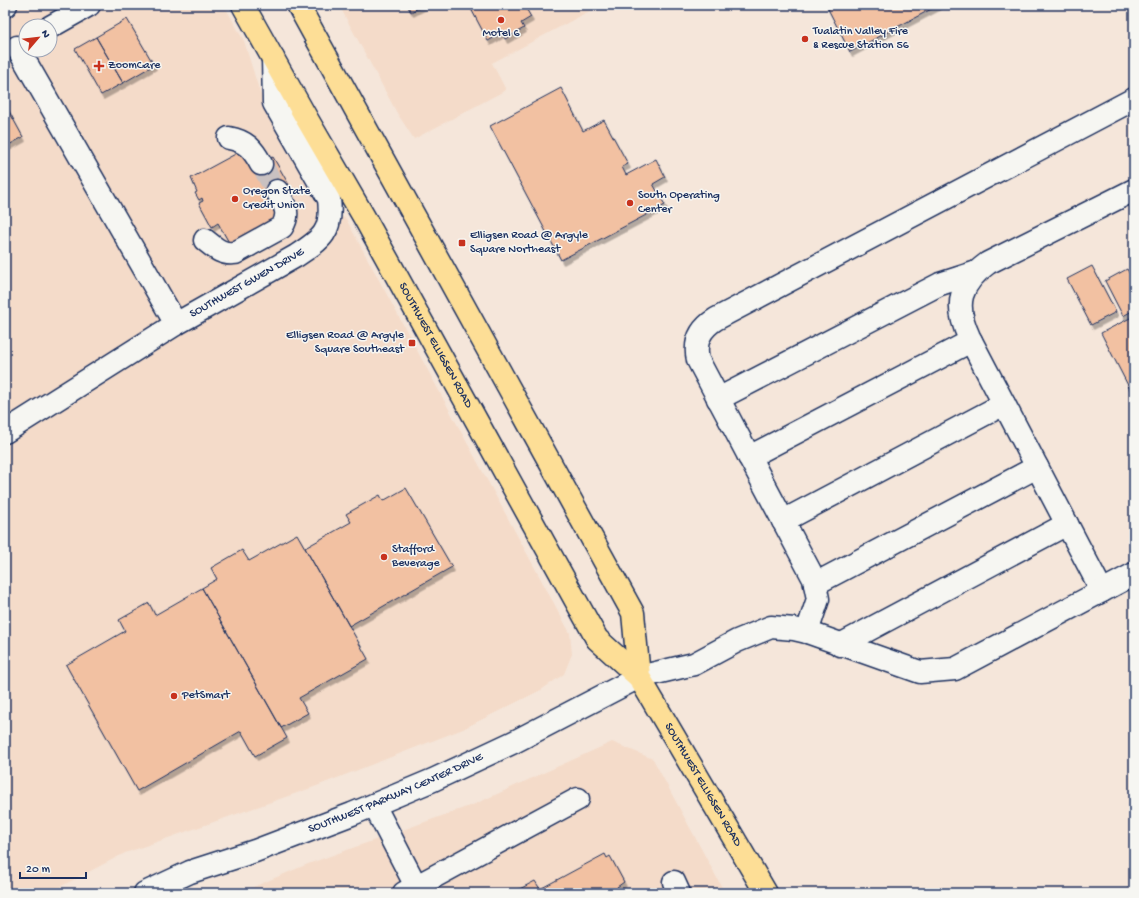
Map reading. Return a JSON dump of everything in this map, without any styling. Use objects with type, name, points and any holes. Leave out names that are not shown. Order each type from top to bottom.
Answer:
[{"type":"main road","name":"SOUTHWEST ELLIGSEN ROAD","points":[[243,5],[364,217],[597,639],[639,676],[766,893]]},
{"type":"main road","name":"SOUTHWEST ELLIGSEN ROAD","points":[[298,5],[633,613],[639,676]]},
{"type":"street","points":[[58,22],[89,5]]},
{"type":"street","points":[[16,47],[176,324]]},
{"type":"street","name":"SOUTHWEST GWEN DRIVE","points":[[5,432],[176,324],[315,244],[326,231],[331,218],[329,199],[274,103],[273,58]]},
{"type":"street","points":[[807,632],[818,599],[814,579],[698,360],[696,351],[697,340],[701,332],[708,324],[1134,99]]},
{"type":"street","points":[[229,138],[247,144],[254,151],[261,164]]},
{"type":"street","points":[[718,399],[940,284],[974,273],[988,263],[1134,190]]},
{"type":"street","points":[[205,240],[218,250],[229,254],[282,227],[286,221],[287,209],[277,191]]},
{"type":"street","points":[[974,273],[964,287],[960,304],[962,322],[1102,591]]},
{"type":"street","points":[[749,457],[971,341]]},
{"type":"street","points":[[783,521],[1004,404]]},
{"type":"street","points":[[815,584],[1037,467]]},
{"type":"street","points":[[840,645],[1067,524]]},
{"type":"street","name":"SOUTHWEST PARKWAY CENTER DRIVE","points":[[145,893],[190,872],[255,851],[374,805],[494,751],[639,676],[694,664],[737,641],[771,627],[807,632],[840,645],[920,672],[955,669],[1134,574]]},
{"type":"street","points":[[374,805],[410,890],[578,799]]},
{"type":"shaded area","points":[[5,5],[224,5],[244,41],[260,93],[321,205],[346,219],[570,633],[572,654],[564,674],[541,690],[463,729],[314,787],[125,853],[48,893],[5,893]]},
{"type":"shaded area","points":[[339,5],[601,5],[492,63],[506,90],[414,139],[397,113]]},
{"type":"shaded area","points":[[612,742],[653,759],[725,893],[239,893],[308,864],[475,804]]},
{"type":"building","points":[[407,5],[424,5],[411,12]]},
{"type":"building","name":"Motel 6","points":[[469,5],[524,5],[531,17],[521,23],[524,28],[505,39],[502,33],[488,41]]},
{"type":"building","points":[[826,5],[939,5],[850,52]]},
{"type":"building","points":[[127,19],[154,65],[123,83],[96,37]]},
{"type":"building","name":"ZoomCare","points":[[96,37],[123,83],[101,95],[75,49]]},
{"type":"building","points":[[561,88],[583,131],[604,120],[628,164],[622,167],[626,175],[656,159],[665,177],[653,184],[665,205],[561,260],[490,126]]},
{"type":"building","points":[[5,104],[23,137],[5,147]]},
{"type":"building","name":"Oregon State Credit Union","points":[[241,151],[251,169],[273,157],[289,185],[266,197],[277,217],[233,241],[234,243],[231,246],[218,223],[212,227],[199,203],[203,201],[202,198],[199,200],[195,193],[197,192],[191,178]]},
{"type":"building","points":[[1092,266],[1116,312],[1091,325],[1067,279]]},
{"type":"building","points":[[1127,269],[1134,281],[1134,310],[1123,316],[1105,281]]},
{"type":"building","points":[[1134,316],[1134,397],[1101,333]]},
{"type":"building","points":[[406,488],[452,567],[349,626],[305,548],[351,522],[346,514],[380,495],[383,501]]},
{"type":"building","points":[[297,534],[368,659],[299,698],[308,713],[281,728],[202,588],[217,579],[211,568],[242,550],[249,561]]},
{"type":"building","name":"PetSmart","points":[[202,588],[287,738],[255,756],[241,731],[137,791],[66,665],[125,631],[119,620],[149,603],[155,615]]},
{"type":"building","points":[[605,854],[607,858],[610,856],[624,882],[617,887],[621,893],[512,893],[535,881],[540,889]]},
{"type":"tunnel","points":[[261,164],[277,191]]},
{"type":"place","name":"Motel 6","points":[[501,20]]},
{"type":"place","name":"Tualatin Valley Fire & Rescue Station 56","points":[[805,39]]},
{"type":"place","name":"ZoomCare","points":[[99,66]]},
{"type":"place","name":"Oregon State Credit Union","points":[[235,199]]},
{"type":"place","name":"South Operating Center","points":[[630,203]]},
{"type":"place","name":"Elligsen Road @ Argyle Square Northeast","points":[[462,243]]},
{"type":"place","name":"Elligsen Road @ Argyle Square Southeast","points":[[412,343]]},
{"type":"place","name":"Stafford Beverage","points":[[384,557]]},
{"type":"place","name":"PetSmart","points":[[174,696]]}]
